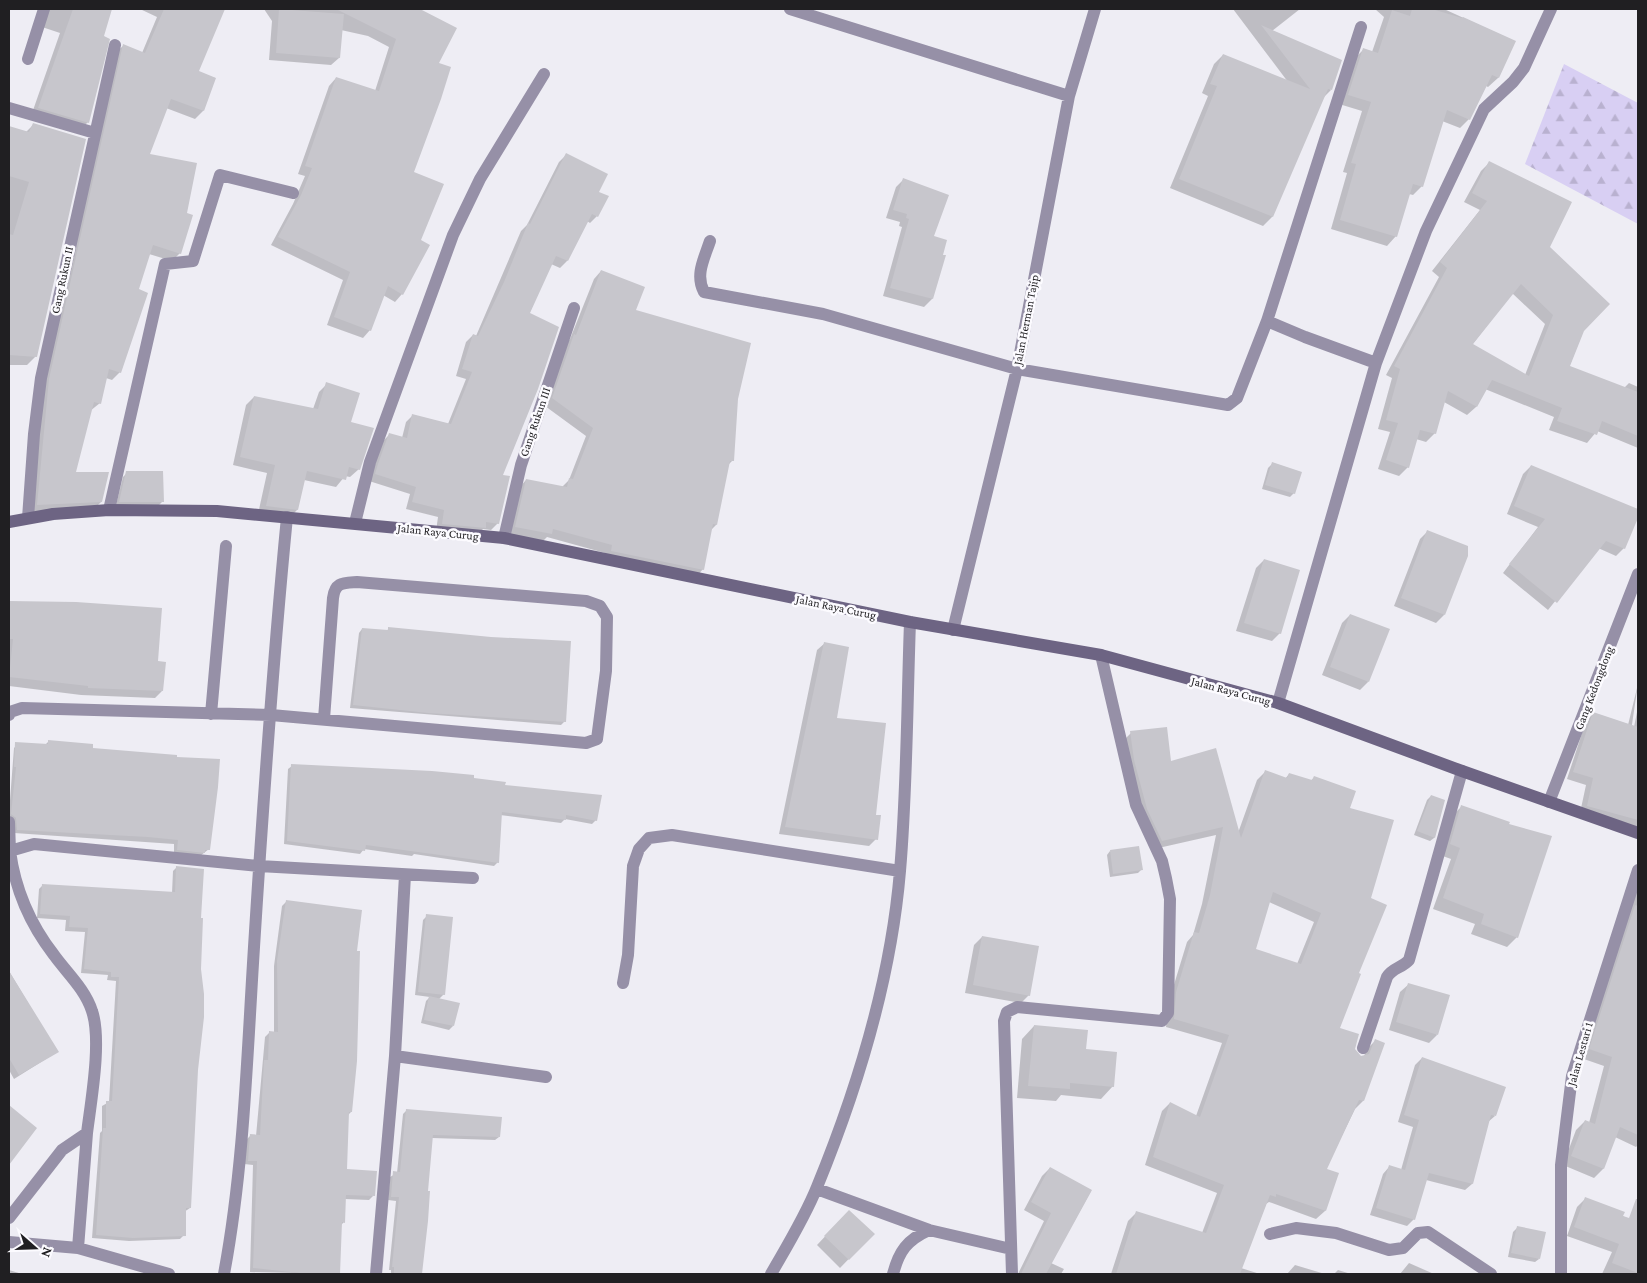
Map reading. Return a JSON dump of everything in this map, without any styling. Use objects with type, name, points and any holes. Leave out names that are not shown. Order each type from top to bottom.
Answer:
[{"type":"main road","name":"Jalan Raya Curug","points":[[9,522],[28,518],[109,510],[217,511],[504,538],[910,622],[1101,655],[1278,704],[1462,772],[1638,833]]},
{"type":"street","points":[[28,59],[44,9]]},
{"type":"street","points":[[790,9],[1069,96]]},
{"type":"street","name":"Jalan Herman Tajip","points":[[953,630],[1017,369],[1069,96],[1095,9]]},
{"type":"street","points":[[1278,704],[1376,363],[1426,231],[1484,110],[1513,82],[1524,68],[1551,9]]},
{"type":"street","points":[[710,241],[699,273],[700,284],[704,292],[823,314],[1017,369],[1228,405],[1237,398],[1267,321],[1360,27]]},
{"type":"street","name":"Gang Rukun II","points":[[28,518],[34,434],[41,378],[115,45]]},
{"type":"street","points":[[355,523],[370,462],[453,235],[480,179],[544,74]]},
{"type":"street","points":[[9,108],[95,133]]},
{"type":"street","points":[[109,510],[165,264],[193,261],[220,175],[293,193]]},
{"type":"street","name":"Gang Rukun III","points":[[504,538],[521,466],[574,308]]},
{"type":"street","points":[[1267,321],[1376,363]]},
{"type":"street","points":[[224,1274],[229,1247],[245,1095],[259,866],[287,517]]},
{"type":"street","points":[[211,714],[226,546]]},
{"type":"street","name":"Gang Kedongdong","points":[[1549,802],[1638,574]]},
{"type":"street","points":[[9,715],[10,712],[22,708],[271,715],[570,743],[597,740],[606,671],[607,617],[600,606],[586,601],[357,582],[339,584],[334,588],[324,719]]},
{"type":"street","points":[[772,1274],[817,1189],[853,1088],[872,1026],[887,964],[900,872],[910,622]]},
{"type":"street","points":[[1012,1274],[1004,1020],[1007,1012],[1017,1006],[1162,1021],[1168,1013],[1170,899],[1162,861],[1136,805],[1101,655]]},
{"type":"street","points":[[1363,1048],[1386,977],[1394,969],[1405,965],[1409,960],[1462,772]]},
{"type":"street","points":[[9,822],[10,851],[23,904],[53,954],[87,996],[93,1014],[96,1042],[78,1248]]},
{"type":"street","points":[[623,983],[628,955],[633,866],[639,849],[649,838],[672,835],[900,872]]},
{"type":"street","points":[[10,851],[20,846],[34,844],[259,866],[473,878]]},
{"type":"street","name":"Jalan Lestari 1","points":[[1561,1274],[1561,1165],[1572,1076],[1638,870]]},
{"type":"street","points":[[376,1274],[395,1056],[405,875]]},
{"type":"street","points":[[395,1056],[546,1077]]},
{"type":"street","points":[[9,1218],[62,1150],[87,1133]]},
{"type":"street","points":[[817,1189],[929,1230],[1011,1250]]},
{"type":"street","points":[[1270,1234],[1296,1228],[1336,1233],[1390,1250],[1403,1248],[1418,1233],[1428,1232],[1491,1274]]},
{"type":"street","points":[[892,1274],[898,1256],[912,1238],[929,1230]]},
{"type":"street","points":[[9,1242],[78,1248],[169,1274]]},
{"type":"green space","points":[[1564,64],[1638,103],[1638,224],[1525,164]]},
{"type":"building","points":[[73,9],[112,9],[104,36],[110,39],[89,123],[38,108]]},
{"type":"building","points":[[164,9],[225,9],[199,71],[216,78],[204,111],[171,99],[150,154],[197,163],[187,213],[193,215],[181,254],[153,245],[139,289],[148,293],[121,373],[109,369],[101,404],[94,402],[76,472],[109,472],[102,502],[37,505],[49,379],[123,44],[145,53]]},
{"type":"building","points":[[279,9],[344,14],[340,58],[276,53]]},
{"type":"building","points":[[336,9],[420,9],[457,28],[439,63],[451,67],[414,172],[444,184],[421,240],[430,245],[403,295],[388,286],[371,331],[334,317],[350,272],[278,237],[301,195],[312,168],[305,166],[336,77],[379,91],[396,39]]},
{"type":"building","points":[[1412,9],[1432,9],[1463,17],[1516,41],[1499,78],[1492,75],[1470,120],[1447,110],[1423,187],[1413,184],[1397,237],[1340,220],[1356,164],[1351,163],[1371,102],[1348,95],[1363,48],[1378,53],[1392,10],[1410,16]]},
{"type":"building","points":[[1261,25],[1342,60],[1332,90],[1328,89],[1273,217],[1179,179],[1217,86],[1210,84],[1223,54],[1310,89]]},
{"type":"building","points":[[33,123],[86,139],[37,357],[9,355],[9,234],[13,235],[29,182],[9,176],[9,126],[29,132]]},
{"type":"building","points":[[566,153],[608,174],[599,192],[609,196],[598,217],[592,214],[568,261],[556,256],[530,313],[559,327],[538,389],[503,475],[510,476],[499,524],[486,522],[486,528],[442,524],[444,510],[412,502],[416,487],[375,474],[378,464],[389,433],[407,438],[412,414],[451,424],[472,372],[462,369],[473,334],[478,336],[504,282],[528,223],[530,224]]},
{"type":"building","points":[[1489,161],[1572,202],[1550,247],[1610,304],[1584,331],[1570,366],[1638,392],[1638,436],[1602,421],[1597,435],[1557,421],[1562,408],[1492,380],[1477,407],[1448,391],[1436,434],[1420,430],[1409,468],[1386,460],[1398,423],[1386,420],[1400,369],[1394,366],[1447,268],[1440,262],[1487,201],[1472,193]],"holes":[[[1521,284],[1553,315],[1529,376],[1473,344]]]},
{"type":"building","points":[[903,178],[949,195],[934,236],[947,240],[943,255],[946,255],[933,299],[890,288],[909,219],[906,218],[907,214],[893,210]]},
{"type":"building","points":[[601,270],[645,287],[636,310],[751,343],[738,399],[734,461],[730,461],[717,525],[713,524],[704,570],[611,551],[612,545],[553,529],[552,534],[515,527],[526,479],[567,487],[569,478],[573,479],[593,428],[552,398],[574,334],[576,335]]},
{"type":"building","points":[[326,382],[360,393],[351,422],[374,428],[360,470],[349,467],[346,480],[307,471],[298,510],[266,506],[275,465],[240,457],[254,396],[318,409]]},
{"type":"building","points":[[1272,462],[1302,472],[1295,494],[1265,485]]},
{"type":"building","points":[[1531,465],[1638,509],[1638,518],[1625,549],[1606,541],[1557,603],[1509,564],[1545,519],[1514,506]]},
{"type":"building","points":[[126,471],[163,471],[164,502],[119,502]]},
{"type":"building","points":[[1427,530],[1468,546],[1468,556],[1445,615],[1401,598]]},
{"type":"building","points":[[1264,559],[1300,570],[1281,634],[1244,623]]},
{"type":"building","points":[[9,601],[76,602],[162,608],[158,661],[166,662],[163,691],[88,688],[88,686],[9,677],[13,639],[9,639]]},
{"type":"building","points":[[1350,614],[1390,629],[1369,682],[1330,667]]},
{"type":"building","points":[[388,627],[491,637],[571,641],[566,722],[428,713],[353,705],[362,628],[388,630]]},
{"type":"building","points":[[824,642],[849,647],[837,718],[886,723],[876,815],[881,815],[878,840],[785,827]]},
{"type":"building","points":[[1593,712],[1638,727],[1638,820],[1587,806],[1593,778],[1573,772]]},
{"type":"building","points":[[1167,727],[1171,761],[1216,748],[1241,838],[1265,770],[1287,778],[1289,773],[1312,780],[1314,776],[1356,791],[1350,808],[1394,820],[1371,898],[1387,905],[1359,973],[1361,974],[1340,1028],[1359,1034],[1355,1049],[1361,1056],[1369,1054],[1375,1039],[1385,1043],[1364,1101],[1359,1100],[1327,1169],[1339,1173],[1326,1211],[1276,1194],[1276,1197],[1270,1195],[1240,1274],[1116,1274],[1136,1211],[1206,1233],[1224,1185],[1153,1157],[1170,1102],[1200,1117],[1229,1035],[1174,1019],[1176,992],[1194,932],[1199,933],[1210,895],[1223,827],[1162,841],[1147,809],[1134,760],[1130,731]],"holes":[[[1273,892],[1321,913],[1301,964],[1256,949]]]},
{"type":"building","points":[[48,740],[93,744],[93,748],[177,755],[177,757],[220,759],[210,850],[205,850],[205,853],[177,850],[178,840],[17,830],[16,818],[11,814],[16,767],[14,767],[15,742],[48,744]]},
{"type":"building","points":[[291,764],[474,775],[474,778],[506,782],[505,785],[602,795],[597,821],[566,815],[566,820],[502,812],[499,863],[366,845],[365,851],[287,841]]},
{"type":"building","points":[[1431,795],[1445,800],[1435,838],[1417,831]]},
{"type":"building","points":[[1461,805],[1510,822],[1509,824],[1552,836],[1518,938],[1481,924],[1484,914],[1443,898],[1460,848],[1450,844]]},
{"type":"building","points":[[1139,846],[1143,870],[1113,874],[1110,850]]},
{"type":"building","points":[[176,866],[204,869],[201,918],[203,918],[201,969],[204,1017],[198,1070],[191,1208],[186,1208],[186,1236],[133,1238],[96,1235],[103,1128],[106,1128],[106,1101],[112,1101],[119,977],[111,977],[111,972],[84,969],[88,928],[69,927],[70,916],[40,914],[42,884],[175,892]]},
{"type":"building","points":[[286,900],[362,910],[357,951],[360,951],[357,1061],[352,1112],[349,1112],[347,1169],[377,1171],[375,1196],[346,1195],[345,1223],[342,1222],[340,1274],[309,1274],[253,1268],[257,1161],[248,1161],[250,1134],[260,1135],[264,1060],[268,1060],[269,1031],[278,1032],[277,961]]},
{"type":"building","points":[[1635,905],[1638,906],[1638,1135],[1620,1127],[1604,1169],[1571,1156],[1585,1120],[1595,1124],[1612,1057],[1589,1049]]},
{"type":"building","points":[[426,914],[453,917],[445,995],[418,992]]},
{"type":"building","points":[[982,936],[1039,946],[1030,996],[973,985]]},
{"type":"building","points":[[9,971],[59,1052],[19,1075],[9,1058]]},
{"type":"building","points":[[1408,983],[1450,995],[1438,1035],[1396,1022]]},
{"type":"building","points":[[429,996],[460,1003],[454,1026],[424,1020]]},
{"type":"building","points":[[1034,1025],[1088,1030],[1086,1049],[1117,1052],[1114,1087],[1070,1083],[1070,1089],[1028,1086]]},
{"type":"building","points":[[1422,1057],[1506,1087],[1496,1116],[1491,1115],[1473,1184],[1429,1173],[1415,1220],[1376,1208],[1389,1165],[1405,1170],[1419,1120],[1404,1115]]},
{"type":"building","points":[[9,1105],[37,1128],[9,1165]]},
{"type":"building","points":[[406,1109],[502,1117],[500,1137],[433,1135],[428,1191],[430,1191],[428,1221],[422,1274],[394,1274],[394,1267],[392,1267],[399,1197],[391,1197],[393,1171],[400,1172]]},
{"type":"building","points":[[1050,1167],[1092,1190],[1046,1274],[1021,1274],[1051,1213],[1031,1202]]},
{"type":"building","points":[[1585,1197],[1625,1212],[1623,1216],[1629,1218],[1636,1199],[1638,1199],[1638,1273],[1612,1263],[1619,1244],[1574,1227]]},
{"type":"building","points":[[849,1210],[875,1234],[849,1260],[824,1236]]},
{"type":"building","points":[[1517,1226],[1546,1232],[1540,1259],[1511,1253]]}]
